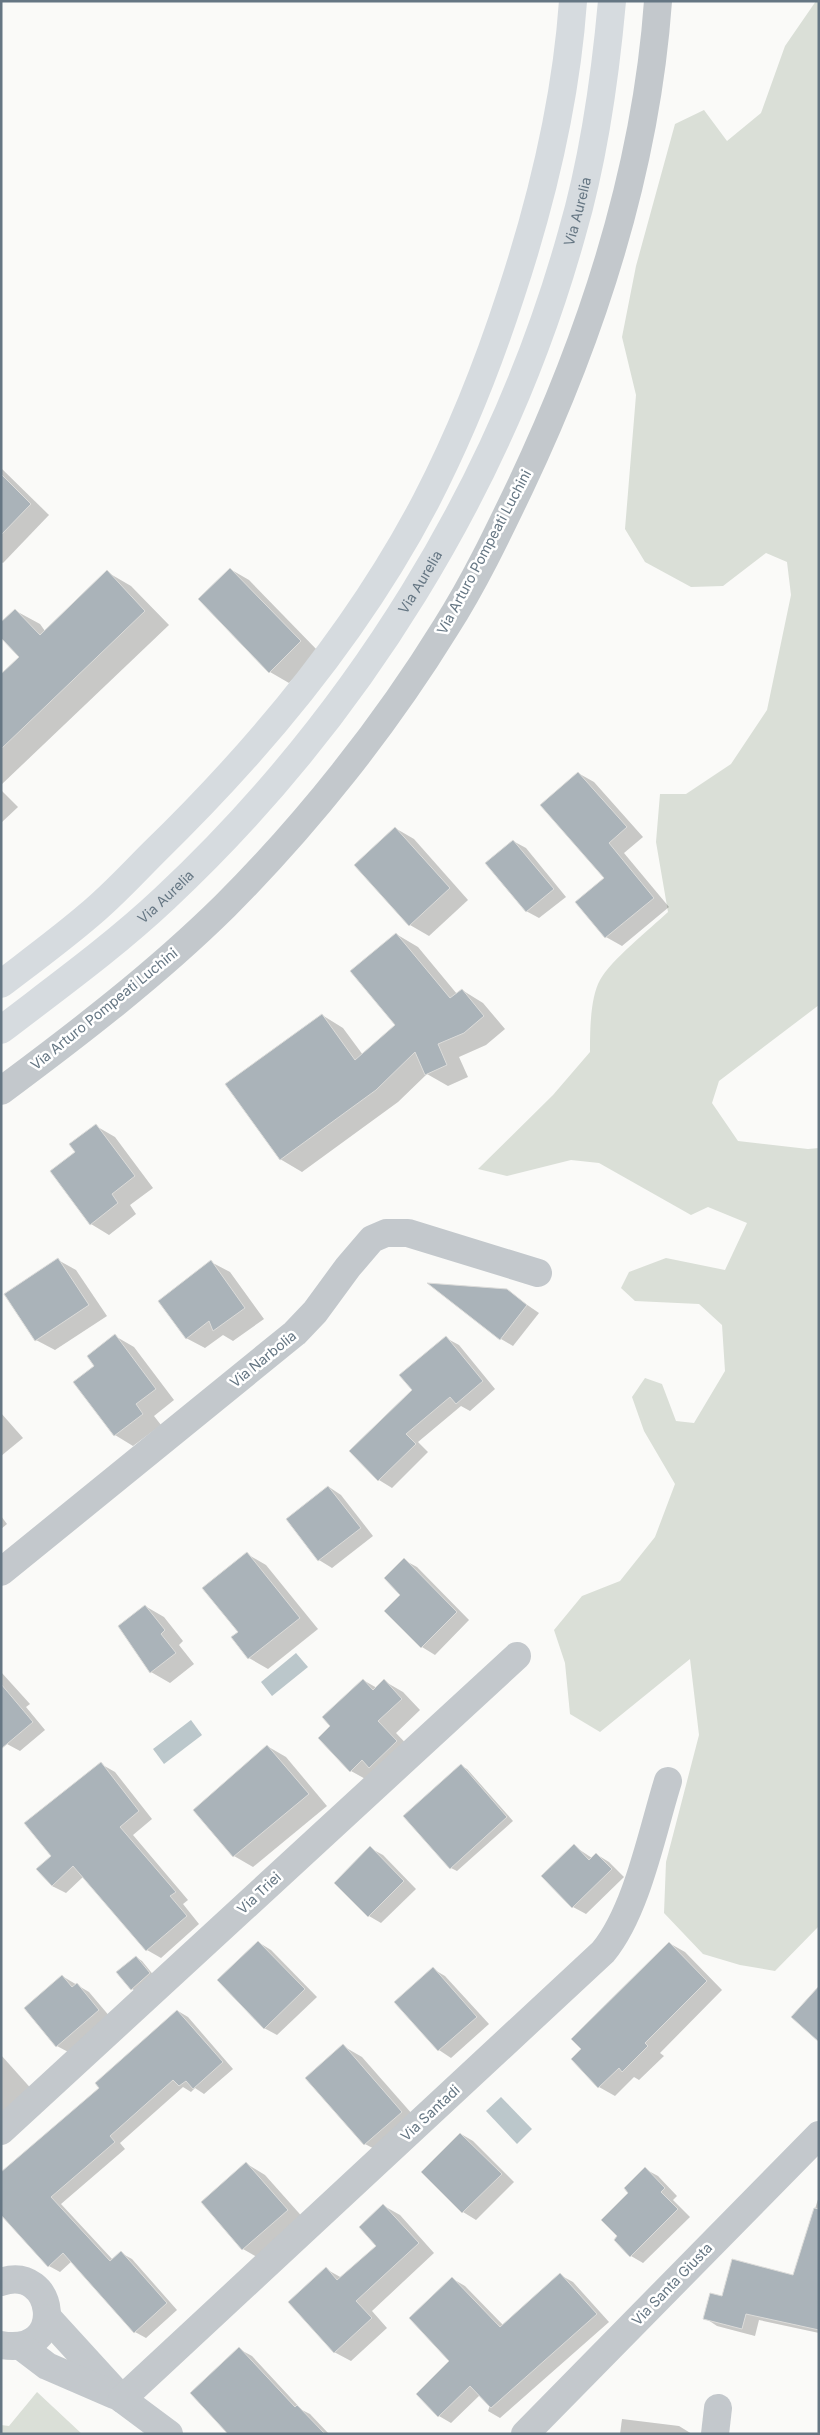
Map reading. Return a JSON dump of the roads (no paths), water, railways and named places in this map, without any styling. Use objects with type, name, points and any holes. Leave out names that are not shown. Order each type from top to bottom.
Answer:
[{"type":"highway","points":[[1,984],[90,914],[226,780],[289,706],[396,555],[426,501],[455,441],[490,355],[517,275],[550,151],[560,102],[573,1]]},
{"type":"highway","name":"Via Aurelia","points":[[1,1030],[103,951],[164,899],[224,840],[283,775],[330,716],[378,648],[425,572],[494,441],[533,355],[552,302],[588,171],[600,106],[612,1]]},
{"type":"street","name":"Via Arturo Pompeati Luchini","points":[[1,1091],[149,976],[225,906],[280,847],[332,785],[379,723],[447,626],[487,552],[525,475],[588,321],[618,227],[633,165],[650,74],[658,1]]},
{"type":"street","name":"Via Narbolia","points":[[1,1572],[295,1333],[315,1312],[348,1267],[375,1237],[391,1232],[408,1233],[538,1273]]},
{"type":"street","name":"Via Triei","points":[[1,2131],[517,1656]]},
{"type":"street","name":"Via Santadi","points":[[122,2399],[603,1952],[614,1938],[631,1903],[668,1780]]},
{"type":"street","name":"Via Santa Giusta","points":[[525,2434],[819,2134]]},
{"type":"street","points":[[3,2279],[18,2279],[38,2288],[47,2307],[48,2318],[39,2336],[12,2346]]},
{"type":"street","points":[[48,2318],[122,2399],[168,2434]]},
{"type":"street","points":[[12,2346],[48,2366],[122,2399]]}]
